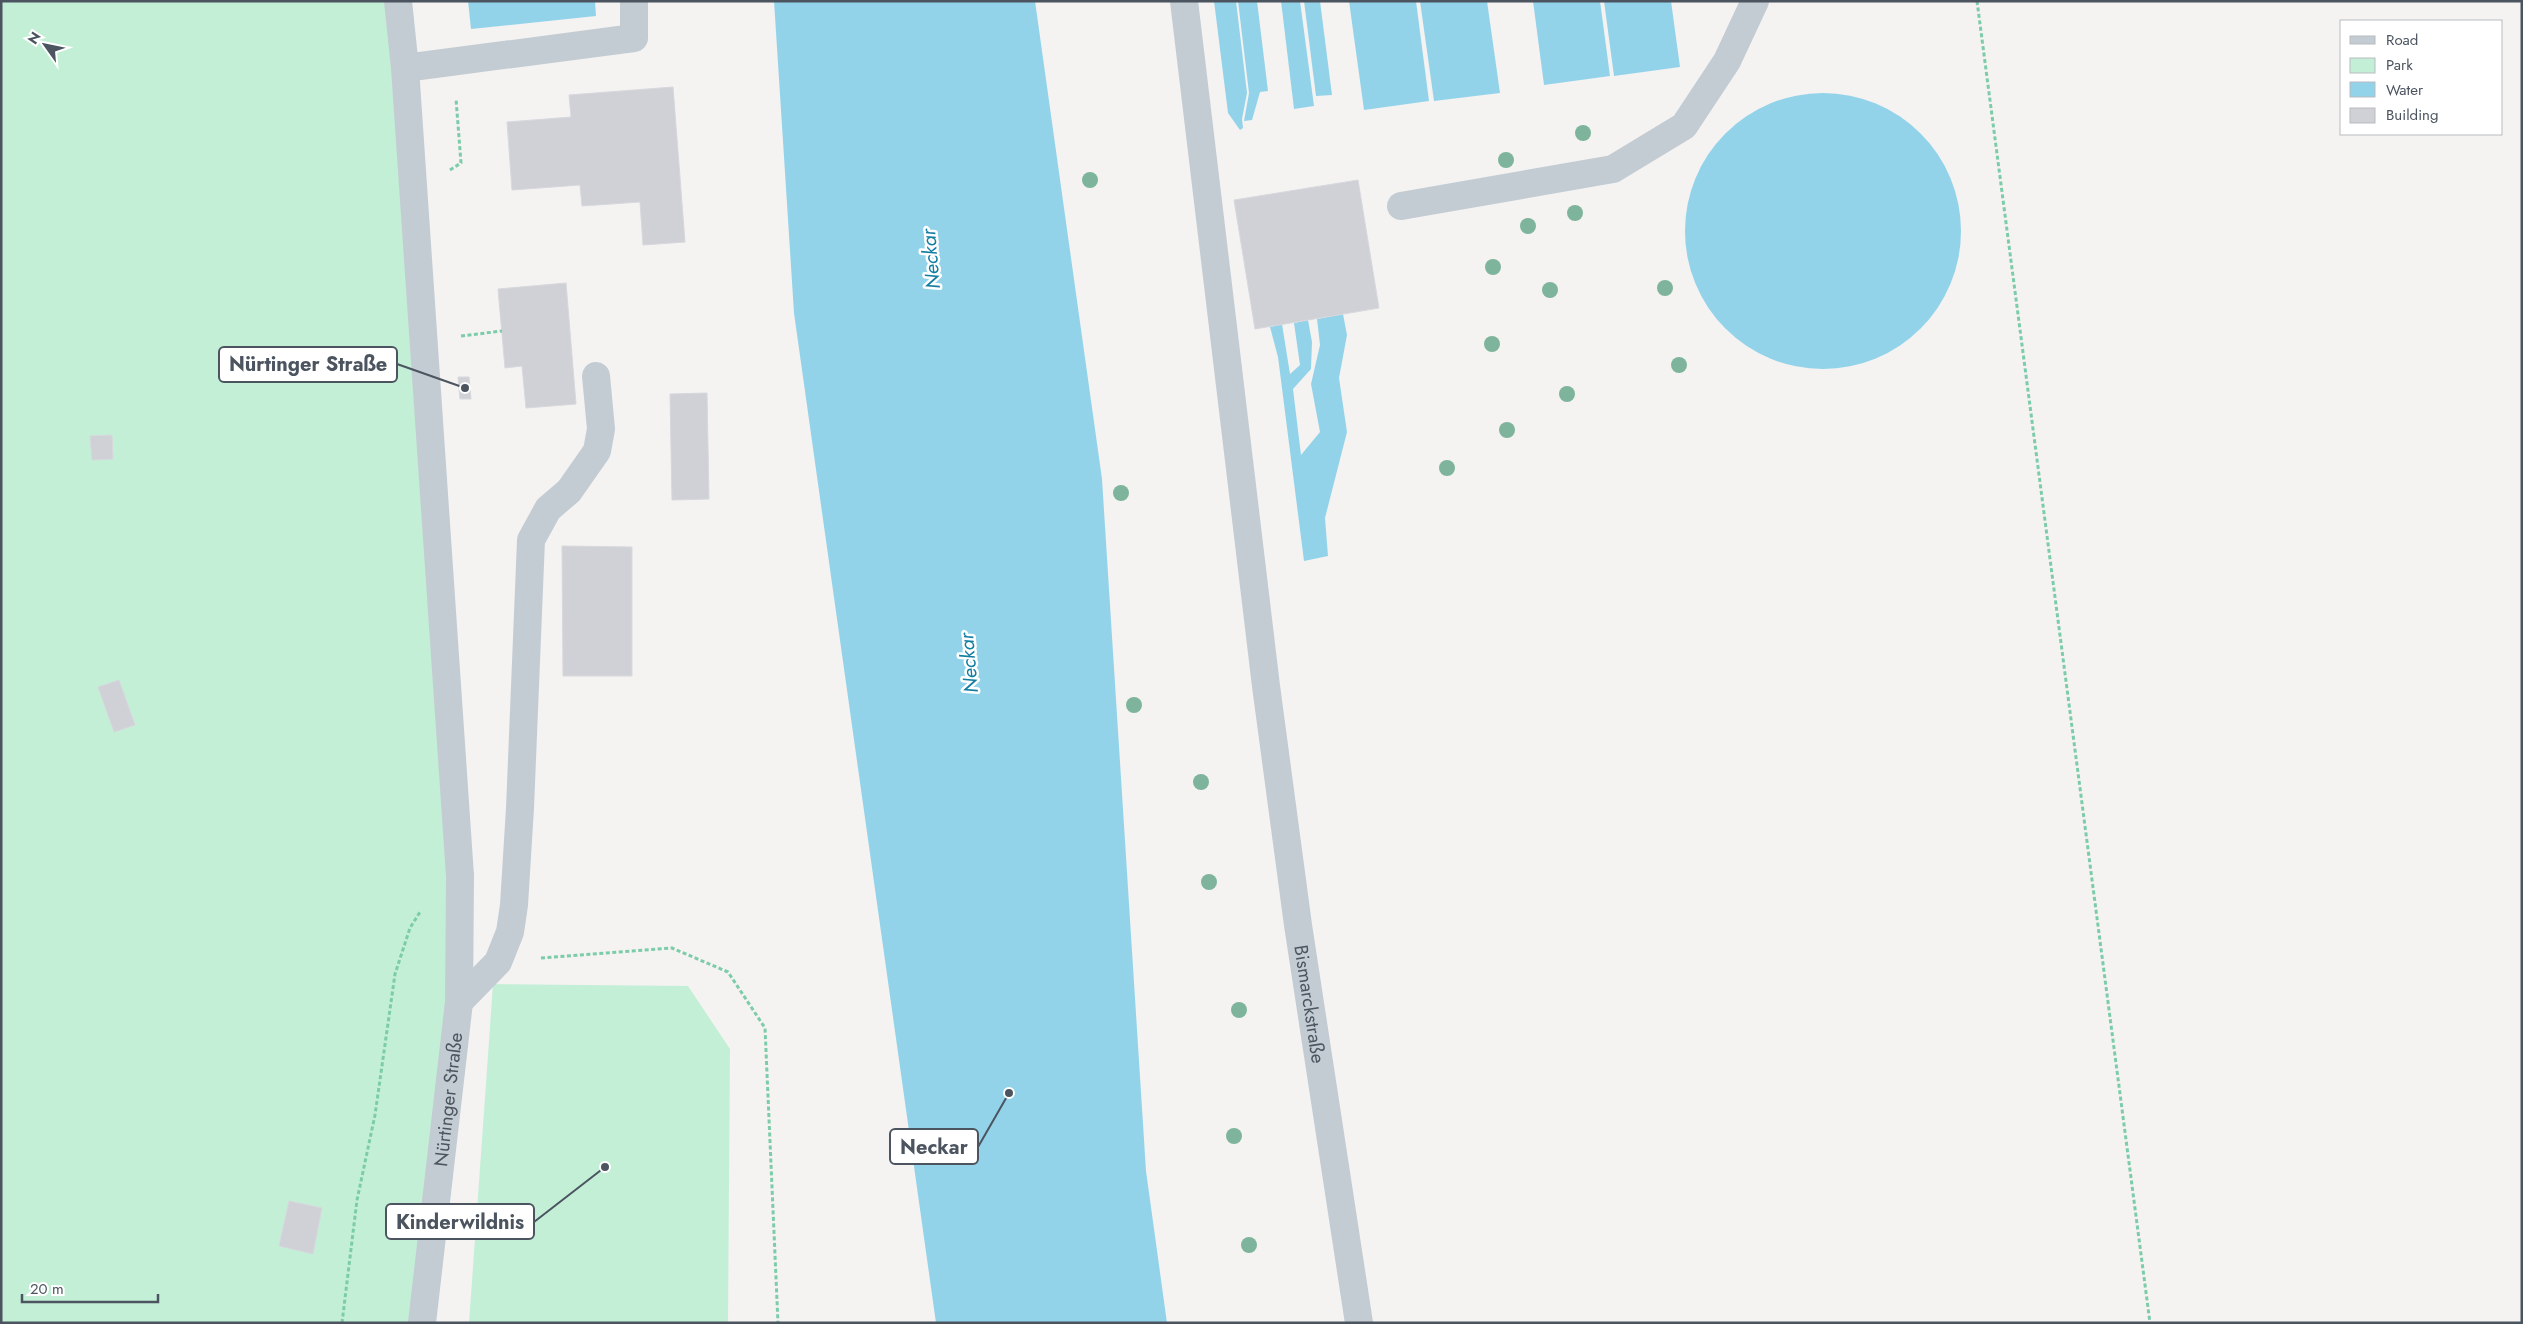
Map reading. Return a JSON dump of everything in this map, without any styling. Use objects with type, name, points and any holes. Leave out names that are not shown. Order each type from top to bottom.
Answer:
[{"type":"street","name":"Nürtinger Straße","points":[[398,1],[405,68],[460,876],[459,1002],[422,1323]]},
{"type":"street","points":[[405,68],[634,38],[634,1]]},
{"type":"street","name":"Bismarckstraße","points":[[1184,1],[1266,686],[1298,925],[1359,1323]]},
{"type":"street","points":[[1401,206],[1613,169],[1684,126],[1726,61],[1755,1]]},
{"type":"street","points":[[459,1002],[498,962],[510,932],[514,905],[528,649],[531,540],[548,509],[569,491],[597,452],[601,429],[596,376]]},
{"type":"path","points":[[1977,1],[2150,1323]]},
{"type":"path","points":[[342,1323],[357,1200],[375,1115],[395,974],[410,928],[421,910],[438,892],[460,876]]},
{"type":"path","points":[[498,962],[672,948],[728,972],[765,1028],[778,1323]]},
{"type":"green space","points":[[1,1],[398,1],[460,876],[422,1323],[1,1323]]},
{"type":"green space","points":[[493,984],[688,986],[730,1049],[728,1323],[469,1323]]},
{"type":"water","points":[[468,1],[595,1],[596,16],[471,29]]},
{"type":"water","points":[[774,1],[1035,1],[1102,479],[1146,1171],[1167,1323],[936,1323],[794,313]]},
{"type":"water","points":[[1214,1],[1236,1],[1247,93],[1242,119],[1243,128],[1240,130],[1228,113]]},
{"type":"water","points":[[1238,1],[1257,1],[1268,91],[1260,92],[1252,120],[1244,121],[1249,93]]},
{"type":"water","points":[[1281,1],[1300,1],[1314,106],[1294,109]]},
{"type":"water","points":[[1304,1],[1320,1],[1332,95],[1316,96]]},
{"type":"water","points":[[1349,1],[1416,1],[1429,101],[1364,110]]},
{"type":"water","points":[[1420,1],[1487,1],[1500,93],[1434,101]]},
{"type":"water","points":[[1533,1],[1600,1],[1610,76],[1544,85]]},
{"type":"water","points":[[1604,1],[1671,1],[1680,67],[1614,76]]},
{"type":"water","points":[[1823,93],[1863,99],[1888,109],[1910,124],[1930,144],[1945,166],[1955,191],[1961,231],[1955,271],[1945,296],[1930,318],[1910,338],[1888,353],[1863,363],[1823,369],[1783,363],[1758,353],[1736,338],[1716,318],[1701,296],[1691,271],[1685,231],[1691,191],[1701,166],[1716,144],[1736,124],[1758,109],[1783,99]]},
{"type":"water","points":[[1343,314],[1347,335],[1339,378],[1347,432],[1325,518],[1328,556],[1304,561],[1278,357],[1270,327],[1282,324],[1290,374],[1300,365],[1294,323],[1308,320],[1312,342],[1311,369],[1293,389],[1301,455],[1320,432],[1311,384],[1320,345],[1317,319]]},
{"type":"building","points":[[673,87],[685,242],[643,245],[640,202],[582,206],[580,185],[512,190],[507,122],[571,117],[569,95]]},
{"type":"building","points":[[1358,180],[1379,308],[1255,329],[1234,200]]},
{"type":"building","points":[[566,283],[576,404],[526,408],[522,366],[505,368],[498,289]]},
{"type":"building","points":[[458,377],[469,377],[471,399],[460,399]]},
{"type":"building","points":[[707,393],[709,499],[672,500],[670,394]]},
{"type":"building","points":[[112,435],[113,459],[92,460],[90,436]]},
{"type":"building","points":[[562,546],[632,547],[632,676],[563,676]]},
{"type":"building","points":[[119,680],[135,725],[114,732],[98,687]]},
{"type":"building","points":[[289,1201],[322,1208],[313,1254],[279,1246]]},
{"type":"place","name":"Nürtinger Straße","points":[[465,388]]},
{"type":"place","name":"Neckar","points":[[1009,1093]]},
{"type":"place","name":"Kinderwildnis","points":[[605,1167]]}]
